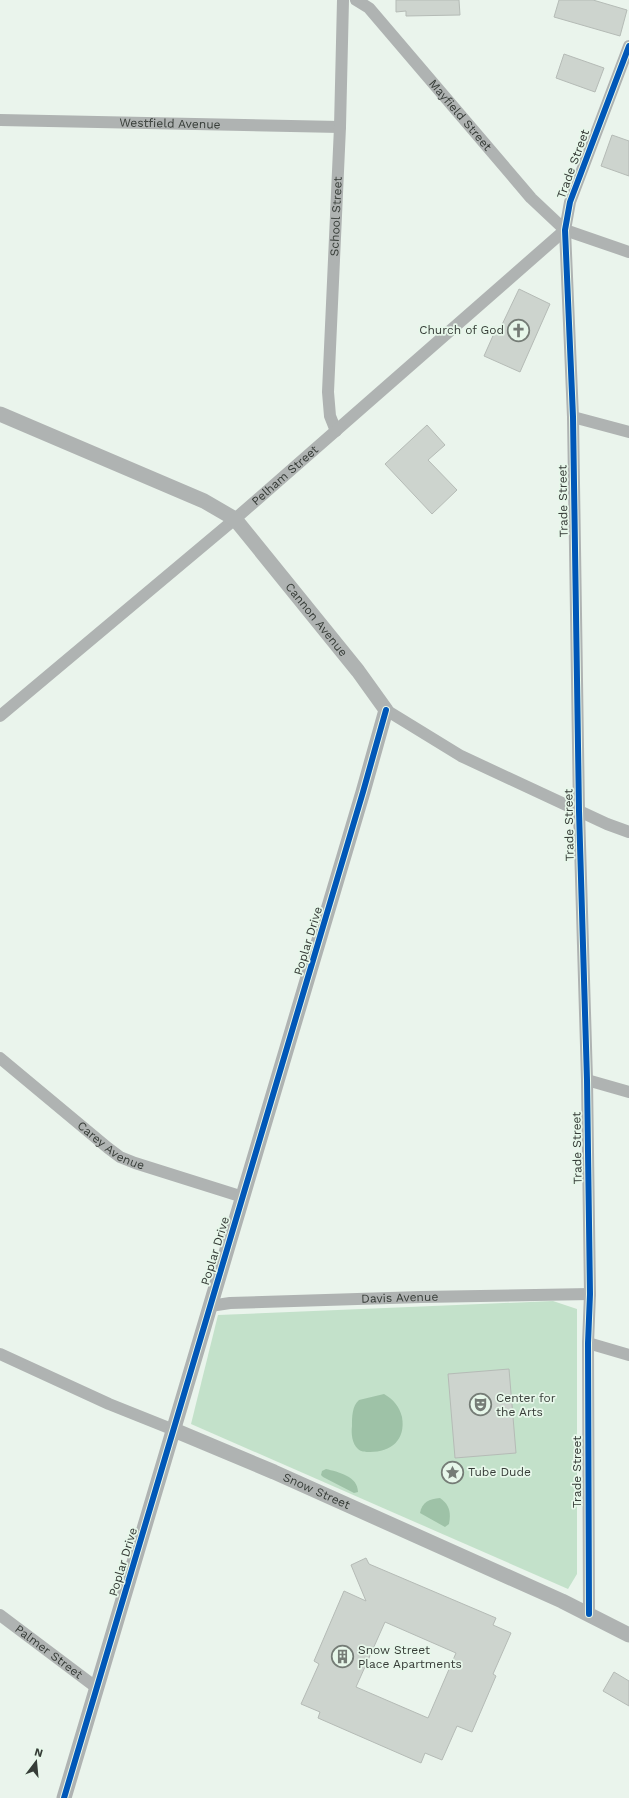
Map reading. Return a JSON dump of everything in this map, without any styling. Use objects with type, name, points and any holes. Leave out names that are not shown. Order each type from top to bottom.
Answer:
[{"type":"street","name":"School Street","points":[[336,431],[330,416],[328,392],[340,127],[342,0]]},
{"type":"street","name":"Mayfield Street","points":[[356,0],[369,8],[531,198],[565,230]]},
{"type":"street","name":"Trade Street","points":[[589,1614],[588,1343],[590,1294],[587,1080],[579,811],[573,417],[565,230],[570,202],[629,46]]},
{"type":"street","name":"Westfield Avenue","points":[[0,120],[340,127]]},
{"type":"street","points":[[565,230],[629,252]]},
{"type":"street","name":"Pelham Street","points":[[0,716],[235,519],[565,230]]},
{"type":"street","name":"Cannon Avenue","points":[[0,414],[204,501],[235,519],[358,671],[386,710],[461,756],[579,811],[629,832]]},
{"type":"street","points":[[573,417],[629,432]]},
{"type":"street","name":"Poplar Drive","points":[[64,1798],[364,792],[386,710]]},
{"type":"street","name":"Carey Avenue","points":[[0,1058],[108,1148],[120,1156],[135,1163],[243,1197]]},
{"type":"street","points":[[587,1080],[629,1092]]},
{"type":"street","name":"Davis Avenue","points":[[210,1306],[230,1303],[407,1297],[590,1294]]},
{"type":"street","points":[[588,1343],[629,1355]]},
{"type":"street","name":"Snow Street","points":[[0,1354],[109,1404],[274,1472],[589,1614],[629,1635]]},
{"type":"street","name":"Palmer Street","points":[[0,1615],[97,1688]]},
{"type":"shaded area","points":[[553,1301],[577,1309],[577,1574],[568,1589],[191,1424],[218,1315]]},
{"type":"shaded area","points":[[384,1394],[398,1406],[402,1417],[402,1432],[395,1443],[384,1450],[370,1452],[361,1451],[354,1444],[352,1435],[352,1415],[355,1405],[359,1400]]},
{"type":"shaded area","points":[[326,1469],[341,1473],[351,1478],[355,1482],[358,1492],[354,1493],[323,1477],[321,1475],[322,1471]]},
{"type":"shaded area","points":[[440,1498],[448,1506],[450,1513],[449,1524],[445,1527],[420,1513],[424,1504],[433,1499]]},
{"type":"building","points":[[396,0],[459,0],[460,15],[406,16],[406,11],[396,12]]},
{"type":"building","points":[[559,0],[593,0],[627,10],[620,36],[554,17]]},
{"type":"building","points":[[564,54],[604,68],[595,92],[556,78]]},
{"type":"building","points":[[612,135],[629,141],[629,176],[601,166]]},
{"type":"building","name":"Church of God","points":[[519,289],[550,304],[520,372],[484,356],[496,329],[499,331]]},
{"type":"building","points":[[427,425],[445,445],[428,460],[457,490],[432,514],[385,464]]},
{"type":"building","name":"Center for the Arts","points":[[509,1369],[516,1453],[455,1458],[448,1374]]},
{"type":"building","name":"Snow Street Place Apartments","points":[[366,1558],[369,1564],[496,1618],[493,1625],[511,1633],[493,1674],[496,1676],[472,1732],[457,1726],[442,1760],[425,1753],[421,1763],[318,1718],[320,1712],[301,1704],[319,1664],[314,1661],[344,1591],[366,1601],[351,1565]],"holes":[[[385,1622],[456,1653],[428,1718],[356,1687]]]},
{"type":"building","points":[[614,1672],[629,1681],[629,1706],[603,1691]]},
{"type":"cycle path","points":[[589,1614],[588,1343],[590,1294],[587,1080],[579,811],[573,417],[565,230],[570,202],[629,46]]},
{"type":"cycle path","points":[[64,1798],[363,792],[386,710]]},
{"type":"place","name":"Church of God","points":[[519,330]]},
{"type":"place","name":"Center for the Arts","points":[[481,1405]]},
{"type":"place","name":"Tube Dude","points":[[452,1472]]},
{"type":"place","name":"Snow Street Place Apartments","points":[[342,1657]]}]
